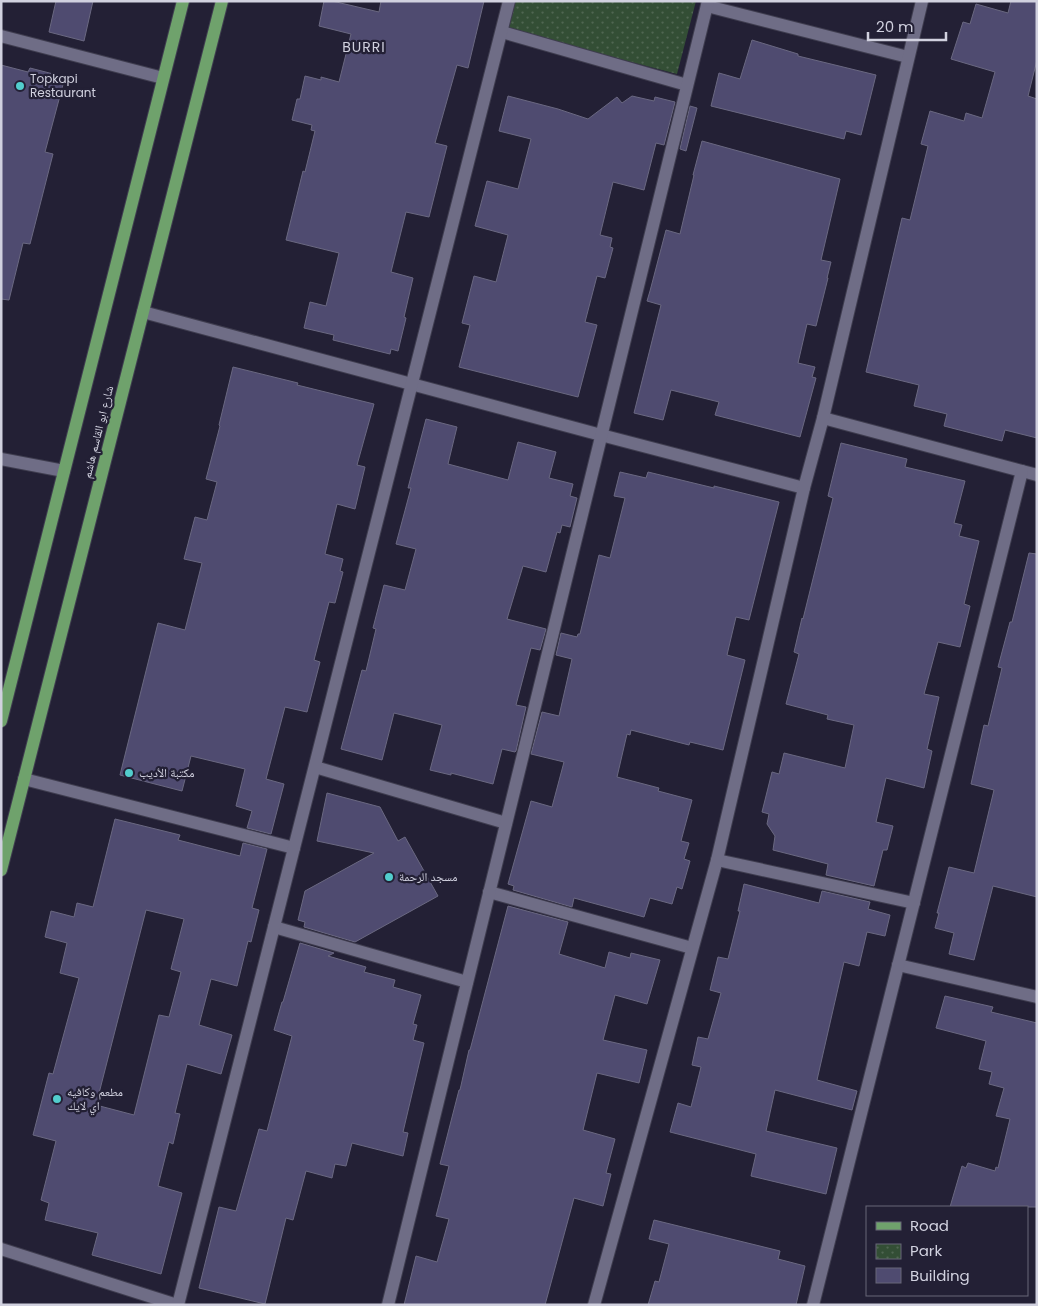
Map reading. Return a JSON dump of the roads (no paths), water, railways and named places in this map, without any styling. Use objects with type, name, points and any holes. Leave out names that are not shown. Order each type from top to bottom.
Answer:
[{"type":"main road","name":"شارع ابو القاسم هاشم","points":[[1,721],[182,1]]},
{"type":"main road","name":"شارع ابو القاسم هاشم","points":[[1,870],[222,1]]},
{"type":"street","points":[[1,1250],[178,1305],[510,1]]},
{"type":"street","points":[[594,1305],[716,860],[922,1]]},
{"type":"street","points":[[388,1305],[708,4],[908,57]]},
{"type":"street","points":[[502,32],[687,86]]},
{"type":"street","points":[[1,36],[163,78]]},
{"type":"street","points":[[143,312],[804,488]]},
{"type":"street","points":[[823,418],[1037,475]]},
{"type":"street","points":[[1,459],[64,471]]},
{"type":"street","points":[[813,1305],[1022,471]]},
{"type":"street","points":[[315,767],[506,823]]},
{"type":"street","points":[[24,779],[294,848]]},
{"type":"street","points":[[716,860],[914,903]]},
{"type":"street","points":[[489,892],[692,948]]},
{"type":"street","points":[[274,927],[467,982]]},
{"type":"street","points":[[898,965],[1037,997]]},
{"type":"place","name":"Topkapi Restaurant","points":[[20,86]]},
{"type":"place","name":"مكتبة الأديب","points":[[129,773]]},
{"type":"place","name":"مسجد الرحمة","points":[[389,877]]},
{"type":"place","name":"مطعم وكافيه اي لايك","points":[[57,1099]]},
{"type":"district","name":"BURRI","points":[[364,47]]}]
